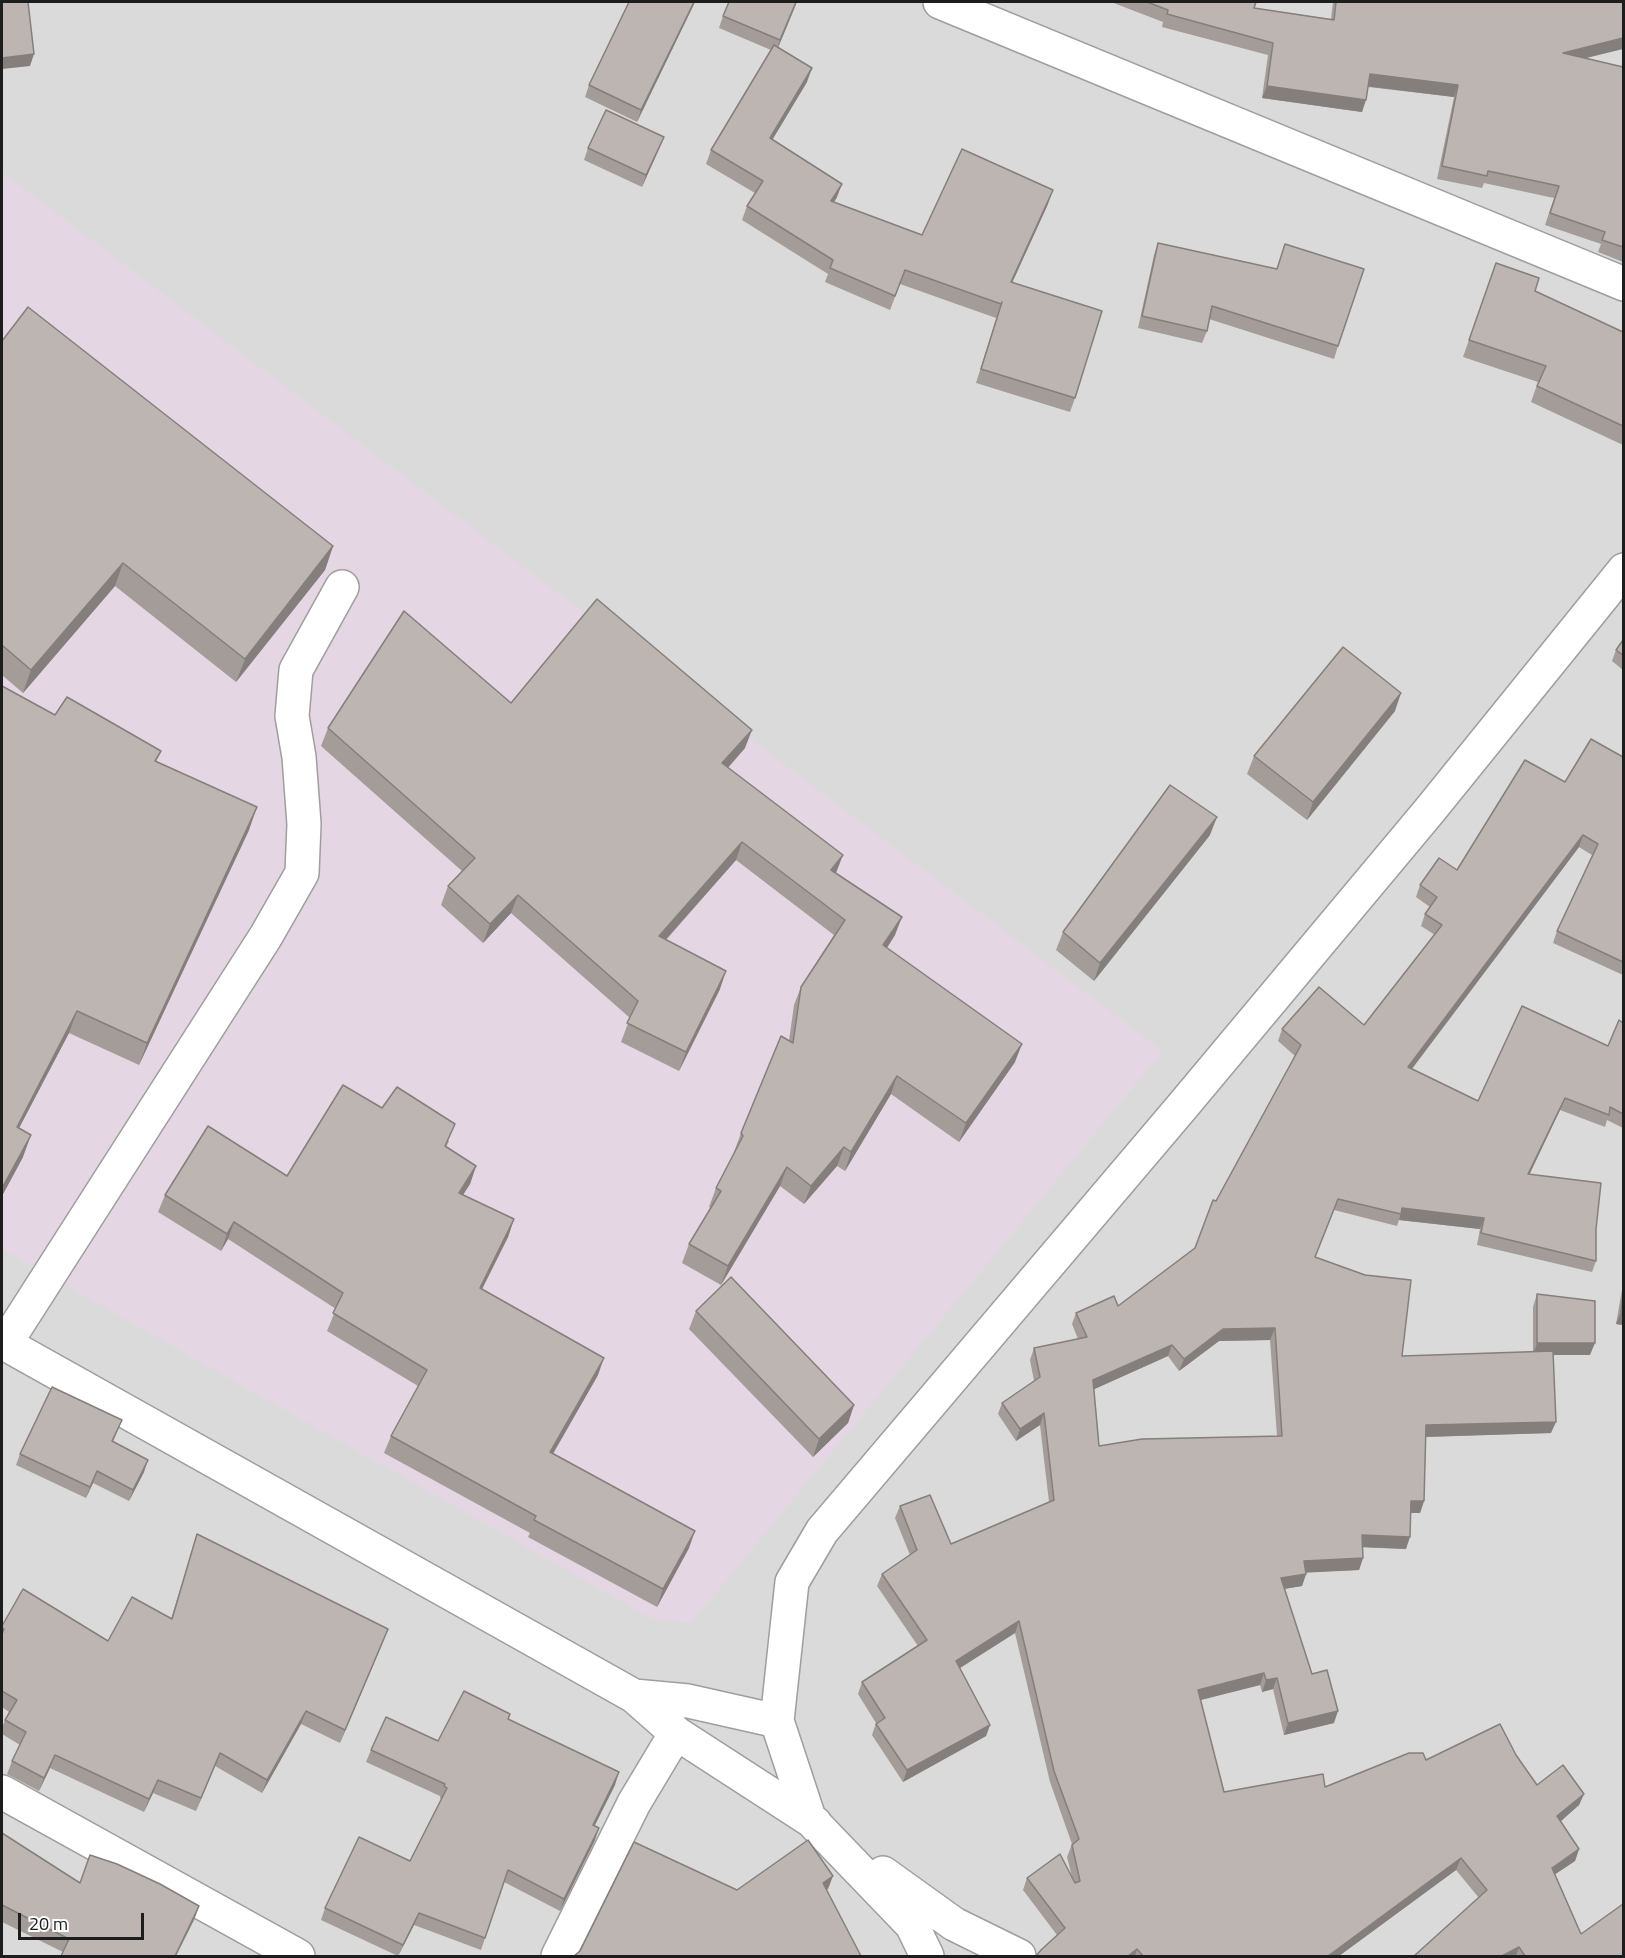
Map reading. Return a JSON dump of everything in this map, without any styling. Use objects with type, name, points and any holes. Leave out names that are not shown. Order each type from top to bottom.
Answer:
[{"type":"street","points":[[940,2],[1623,284]]},
{"type":"street","points":[[927,1956],[912,1925],[809,1818],[777,1721],[792,1582],[822,1531],[1181,1108],[1623,570]]},
{"type":"street","points":[[342,587],[296,670],[292,717],[299,757],[304,824],[302,873],[266,936],[3,1343],[634,1696],[676,1732],[809,1818],[954,1924],[1019,1956]]},
{"type":"street","points":[[634,1696],[688,1701],[777,1721]]},
{"type":"street","points":[[558,1956],[634,1803],[676,1732]]},
{"type":"street","points":[[2,1792],[297,1956]]},
{"type":"shaded area","points":[[2,2],[1623,2],[1623,1956],[2,1956]]},
{"type":"shaded area","points":[[2,172],[1163,1051],[691,1623],[653,1619],[2,1249]]},
{"type":"building","points":[[2,2],[28,2],[34,54],[2,58]]},
{"type":"building","points":[[629,2],[694,2],[641,110],[589,85]]},
{"type":"building","points":[[729,2],[796,2],[780,40],[723,16]]},
{"type":"building","points":[[1147,2],[1256,2],[1254,8],[1334,20],[1336,2],[1623,2],[1623,38],[1563,53],[1623,67],[1623,247],[1602,240],[1605,232],[1550,213],[1559,186],[1488,171],[1487,176],[1442,166],[1458,85],[1370,74],[1366,100],[1267,86],[1273,43],[1167,14],[1168,10]]},
{"type":"building","points":[[774,45],[812,68],[770,138],[842,184],[831,201],[922,235],[962,149],[1053,190],[1011,282],[1102,311],[1075,398],[981,369],[1002,302],[1001,304],[905,270],[895,296],[830,268],[833,260],[747,206],[763,181],[711,150]]},
{"type":"building","points":[[606,110],[664,137],[646,175],[588,148]]},
{"type":"building","points":[[1158,243],[1277,269],[1285,244],[1364,269],[1338,346],[1212,306],[1207,331],[1142,316]]},
{"type":"building","points":[[1496,263],[1539,278],[1535,291],[1623,332],[1623,426],[1537,386],[1546,366],[1469,340]]},
{"type":"building","points":[[28,307],[333,546],[245,659],[123,563],[31,670],[2,645],[2,341]]},
{"type":"building","points":[[597,599],[752,730],[722,763],[843,855],[831,870],[902,917],[883,945],[1022,1044],[966,1123],[897,1076],[851,1152],[844,1147],[811,1186],[787,1167],[728,1266],[689,1244],[721,1191],[716,1188],[743,1136],[741,1133],[781,1036],[793,1043],[801,987],[845,920],[742,842],[659,936],[726,971],[686,1052],[627,1023],[638,1001],[518,895],[490,924],[448,886],[475,858],[328,728],[404,611],[511,703]]},
{"type":"building","points":[[1623,640],[1623,655],[1616,650]]},
{"type":"building","points":[[1343,647],[1401,693],[1313,802],[1254,756]]},
{"type":"building","points":[[2,686],[55,715],[67,697],[161,751],[155,761],[257,807],[147,1043],[77,1011],[17,1127],[31,1135],[2,1188]]},
{"type":"building","points":[[1591,739],[1623,757],[1623,962],[1557,931],[1598,844],[1583,835],[1408,1067],[1478,1101],[1522,1006],[1608,1046],[1619,1020],[1623,1023],[1623,1114],[1610,1107],[1609,1115],[1565,1098],[1528,1174],[1601,1183],[1596,1229],[1596,1261],[1481,1233],[1484,1218],[1402,1208],[1401,1214],[1338,1199],[1315,1257],[1365,1275],[1411,1280],[1402,1356],[1553,1351],[1556,1422],[1426,1425],[1424,1501],[1411,1501],[1410,1537],[1362,1535],[1363,1558],[1304,1561],[1306,1574],[1281,1578],[1312,1674],[1327,1670],[1338,1711],[1288,1723],[1277,1678],[1266,1680],[1264,1673],[1198,1690],[1224,1792],[1323,1774],[1325,1787],[1409,1753],[1423,1753],[1426,1760],[1500,1724],[1516,1755],[1537,1785],[1563,1765],[1584,1794],[1557,1816],[1579,1849],[1552,1868],[1581,1934],[1623,1904],[1623,1956],[1525,1956],[1519,1947],[1502,1956],[1414,1956],[1487,1890],[1461,1858],[1328,1956],[1143,1956],[1137,1949],[1128,1956],[1036,1956],[1065,1928],[1027,1878],[1060,1854],[1075,1883],[1080,1881],[1072,1845],[1079,1839],[1054,1771],[1019,1621],[956,1661],[990,1725],[907,1770],[876,1724],[885,1718],[862,1682],[927,1640],[882,1574],[917,1550],[900,1506],[930,1495],[951,1544],[1054,1500],[1044,1413],[1020,1429],[1002,1403],[1040,1377],[1034,1348],[1087,1337],[1076,1313],[1114,1296],[1118,1306],[1195,1248],[1213,1200],[1216,1201],[1301,1045],[1282,1029],[1319,987],[1364,1025],[1442,925],[1425,914],[1437,897],[1420,885],[1439,858],[1457,870],[1525,760],[1565,782]],"holes":[[[1275,1328],[1282,1436],[1142,1439],[1099,1446],[1093,1380],[1172,1345],[1184,1359],[1223,1329]]]},
{"type":"building","points":[[1170,785],[1217,817],[1100,963],[1063,932]]},
{"type":"building","points":[[343,1085],[382,1108],[397,1087],[455,1124],[445,1146],[476,1166],[459,1193],[514,1219],[480,1288],[604,1358],[550,1452],[695,1531],[663,1589],[534,1520],[536,1516],[391,1436],[427,1370],[333,1313],[343,1293],[234,1222],[227,1234],[165,1195],[208,1126],[287,1176]]},
{"type":"building","points":[[731,1277],[854,1405],[819,1439],[696,1311]]},
{"type":"building","points":[[1537,1294],[1595,1301],[1595,1343],[1537,1343]]},
{"type":"building","points":[[52,1387],[122,1420],[112,1441],[148,1460],[133,1490],[97,1471],[90,1487],[20,1454]]},
{"type":"building","points":[[197,1534],[388,1629],[345,1730],[306,1711],[267,1780],[220,1753],[201,1798],[158,1780],[149,1799],[55,1755],[44,1778],[12,1761],[26,1732],[5,1720],[17,1700],[2,1691],[2,1634],[4,1629],[2,1626],[23,1589],[108,1641],[132,1597],[172,1619]]},
{"type":"building","points":[[464,1691],[510,1714],[508,1719],[619,1772],[593,1825],[599,1828],[564,1899],[508,1870],[485,1938],[419,1913],[403,1945],[325,1908],[359,1837],[410,1861],[447,1788],[445,1784],[371,1750],[386,1717],[438,1741]]},
{"type":"building","points":[[2,1833],[80,1883],[90,1855],[117,1864],[160,1884],[199,1906],[175,1956],[61,1956],[69,1939],[2,1905]]},
{"type":"building","points":[[808,1840],[833,1876],[823,1883],[861,1956],[574,1956],[580,1951],[634,1842],[737,1890]]}]
